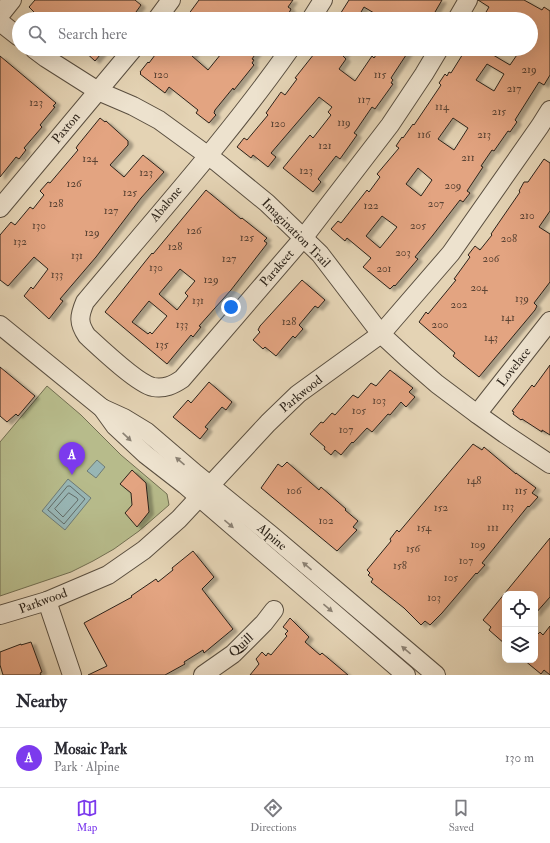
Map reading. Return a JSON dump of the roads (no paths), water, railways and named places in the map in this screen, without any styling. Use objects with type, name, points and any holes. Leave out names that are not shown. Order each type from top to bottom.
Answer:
[{"type":"street","points":[[0,15],[12,0]]},
{"type":"street","points":[[162,12],[171,0]]},
{"type":"street","points":[[315,12],[323,0]]},
{"type":"street","points":[[461,12],[468,0]]},
{"type":"street","points":[[0,22],[12,31]]},
{"type":"street","name":"Imagination Trail","points":[[43,56],[98,91],[133,106],[159,120],[208,155],[267,203],[304,237],[320,254],[381,334],[437,384],[505,434],[550,464]]},
{"type":"street","name":"Paxton","points":[[0,208],[127,56]]},
{"type":"street","name":"Abalone","points":[[113,359],[87,336],[81,327],[80,313],[84,302],[208,155],[285,56]]},
{"type":"street","name":"Parakeet","points":[[113,359],[140,381],[152,386],[162,387],[173,385],[182,378],[304,237],[390,125],[434,56]]},
{"type":"street","name":"Parkwood","points":[[0,615],[48,601],[108,575],[144,550],[179,519],[268,423],[298,394],[381,334],[451,253],[550,110]]},
{"type":"street","name":"Lovelace","points":[[477,414],[549,323]]},
{"type":"street","name":"Alpine","points":[[0,325],[102,408],[115,426],[145,454],[185,486],[205,492],[271,535],[436,675]]},
{"type":"street","name":"Alpine","points":[[205,492],[406,675]]},
{"type":"street","points":[[48,601],[72,675]]},
{"type":"street","name":"Quill","points":[[203,675],[233,654],[264,623],[274,610]]},
{"type":"water","points":[[97,460],[105,467],[96,478],[87,471]]},
{"type":"water","points":[[68,479],[91,498],[65,530],[42,511]]},
{"type":"place","name":"Mosaic Park","points":[[72,475]]}]
